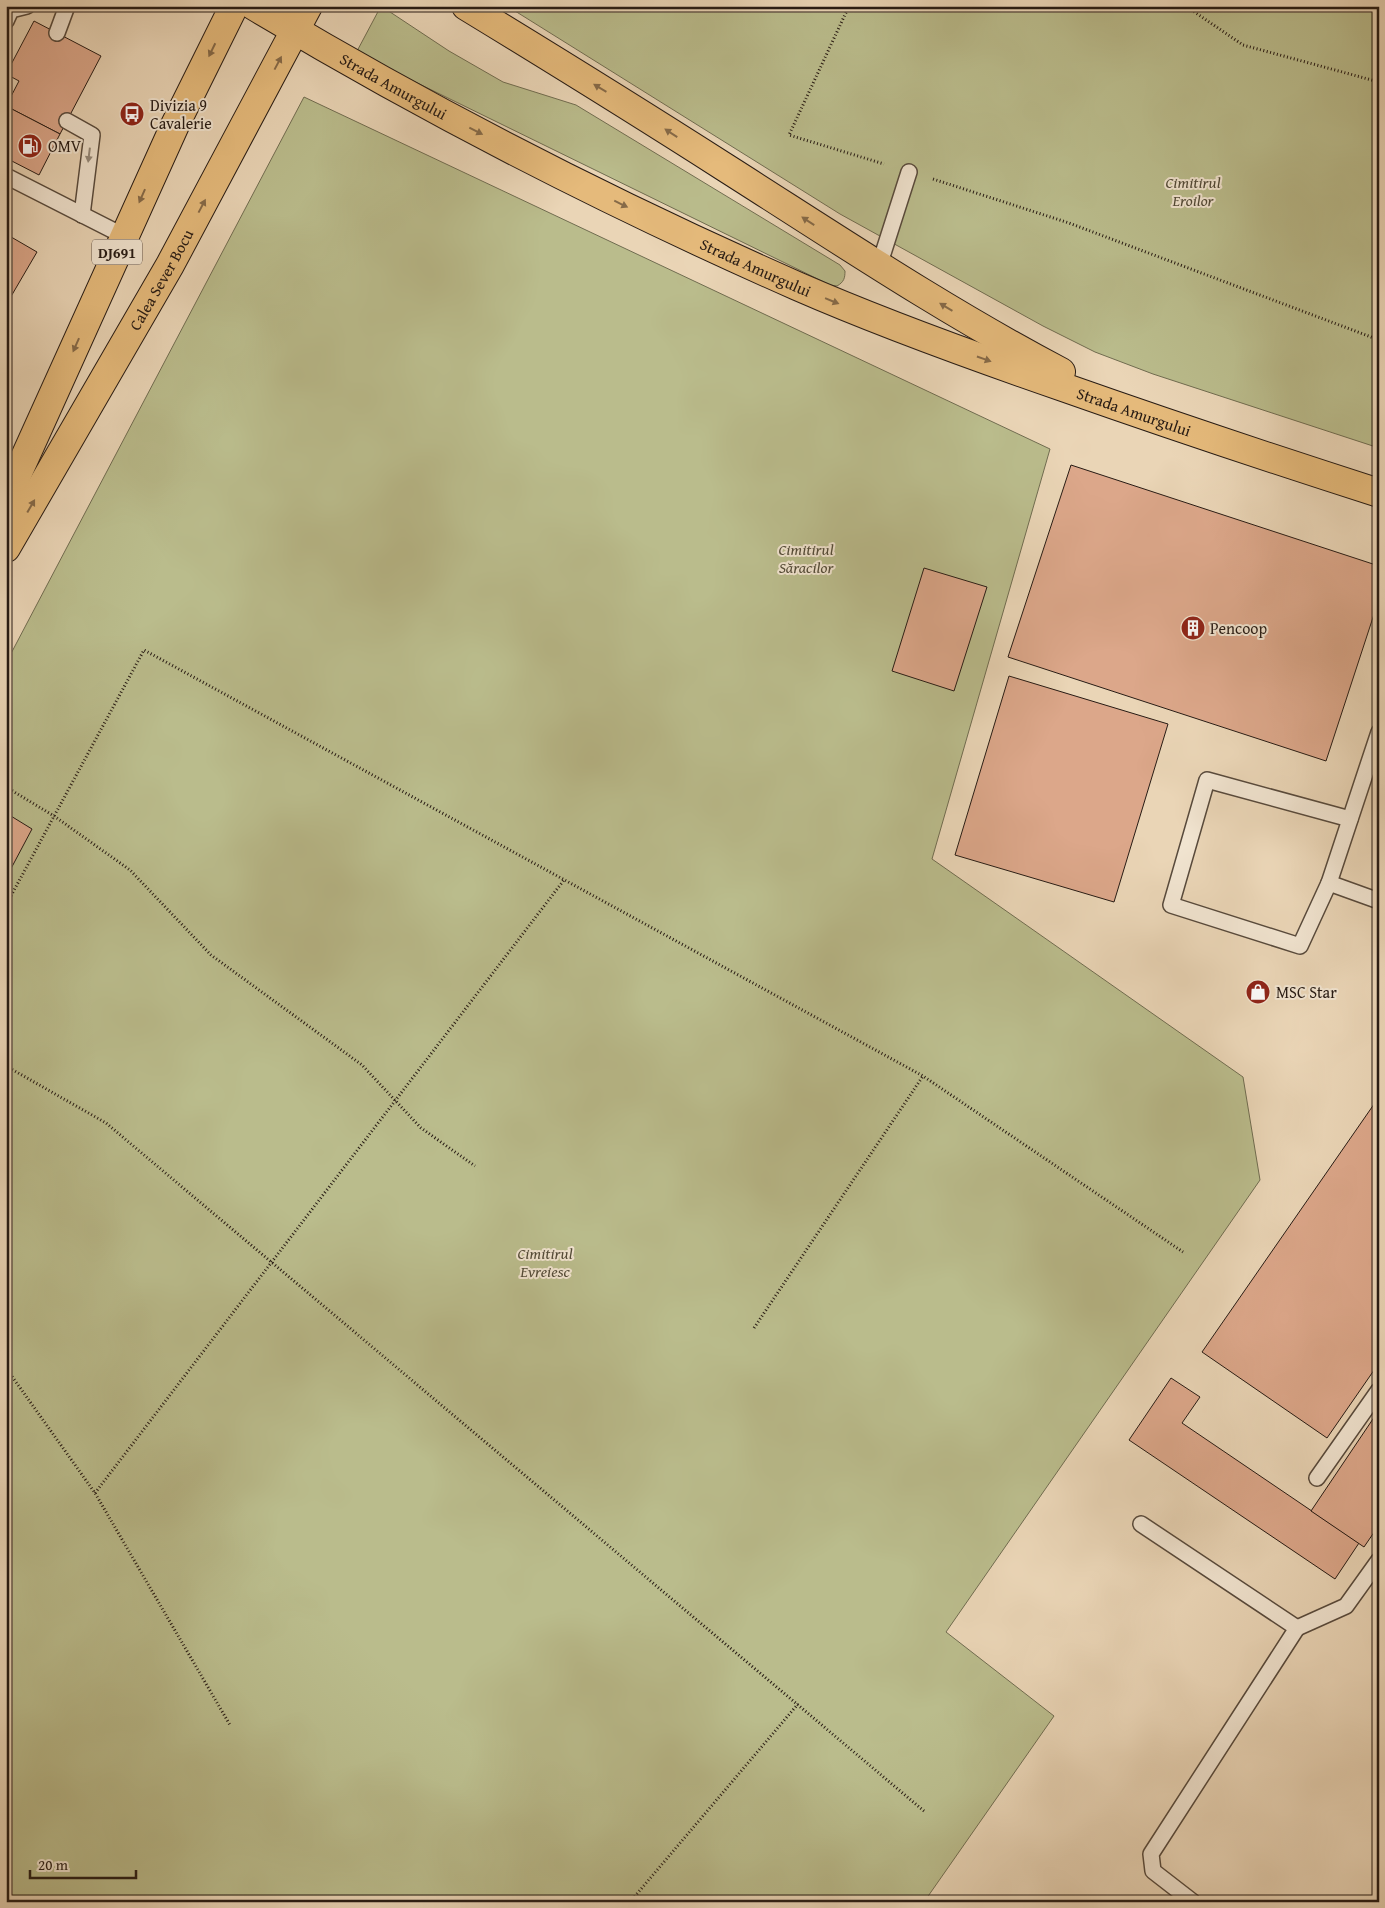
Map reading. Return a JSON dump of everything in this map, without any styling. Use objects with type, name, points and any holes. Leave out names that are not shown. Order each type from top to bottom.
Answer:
[{"type":"main road","name":"DJ691","points":[[6,500],[175,125],[234,6]]},
{"type":"main road","name":"Strada Amurgului","points":[[254,6],[440,112],[536,162],[628,208],[797,286],[956,350],[1241,449],[1379,493]]},
{"type":"main road","name":"Calea Sever Bocu","points":[[6,548],[170,265],[308,6]]},
{"type":"main road","name":"Strada Amurgului","points":[[466,6],[642,114],[880,266],[1013,347],[1083,383],[1241,449]]},
{"type":"lane","points":[[6,21],[11,10],[28,6]]},
{"type":"lane","points":[[57,34],[67,6]]},
{"type":"lane","points":[[67,121],[92,135],[82,215]]},
{"type":"lane","points":[[880,266],[909,172]]},
{"type":"lane","points":[[6,176],[124,236]]},
{"type":"lane","points":[[1350,818],[1207,780],[1171,905],[1300,946],[1329,882],[1379,732]]},
{"type":"lane","points":[[1329,882],[1379,901]]},
{"type":"lane","points":[[1317,1478],[1379,1390]]},
{"type":"lane","points":[[1141,1524],[1297,1628]]},
{"type":"lane","points":[[1193,1902],[1153,1871],[1151,1854],[1297,1628],[1346,1606],[1379,1560]]},
{"type":"path","points":[[849,6],[789,135],[1069,223],[1379,340]]},
{"type":"path","points":[[1181,6],[1194,11],[1243,45],[1379,82]]},
{"type":"path","points":[[6,905],[144,650],[922,1076],[1183,1252]]},
{"type":"path","points":[[6,788],[54,816],[130,870],[211,955],[362,1065],[421,1128],[475,1166]]},
{"type":"path","points":[[95,1493],[564,880]]},
{"type":"path","points":[[6,1066],[106,1123],[924,1811]]},
{"type":"path","points":[[754,1328],[922,1076]]},
{"type":"path","points":[[6,1368],[95,1493],[230,1725]]},
{"type":"path","points":[[630,1902],[798,1704]]},
{"type":"green space","points":[[381,6],[449,51],[503,82],[576,105],[840,265],[845,271],[843,281],[837,286],[830,285],[356,53]]},
{"type":"green space","name":"Cimitirul Eroilor","points":[[507,6],[1379,6],[1379,448],[1153,374],[1095,352],[1043,326],[840,214]]},
{"type":"green space","name":"Cimitirul Evreiesc","points":[[304,97],[1050,449],[932,859],[1243,1077],[1260,1180],[946,1632],[1054,1716],[924,1902],[6,1902],[6,663]]},
{"type":"building","points":[[34,21],[101,56],[60,134],[6,106],[19,81],[6,74]]},
{"type":"building","name":"OMV","points":[[6,106],[60,134],[39,175],[6,158]]},
{"type":"building","points":[[6,234],[37,252],[6,305]]},
{"type":"building","name":"Pencoop","points":[[1071,465],[1379,566],[1379,599],[1326,761],[1008,657]]},
{"type":"building","points":[[924,568],[987,587],[954,691],[892,671]]},
{"type":"building","points":[[1009,676],[1168,724],[1114,902],[955,855]]},
{"type":"building","points":[[6,813],[32,829],[6,878]]},
{"type":"building","points":[[1379,1097],[1379,1363],[1327,1438],[1202,1352]]},
{"type":"building","points":[[1171,1378],[1200,1397],[1182,1423],[1359,1543],[1335,1579],[1129,1440]]},
{"type":"building","points":[[1379,1410],[1379,1525],[1364,1547],[1311,1511]]},
{"type":"place","name":"Divizia 9 Cavalerie","points":[[132,114]]},
{"type":"place","name":"OMV","points":[[30,146]]},
{"type":"place","name":"Pencoop","points":[[1193,628]]},
{"type":"place","name":"MSC Star","points":[[1258,992]]},
{"type":"park label","name":"Cimitirul Săracilor","points":[[806,558]]}]
